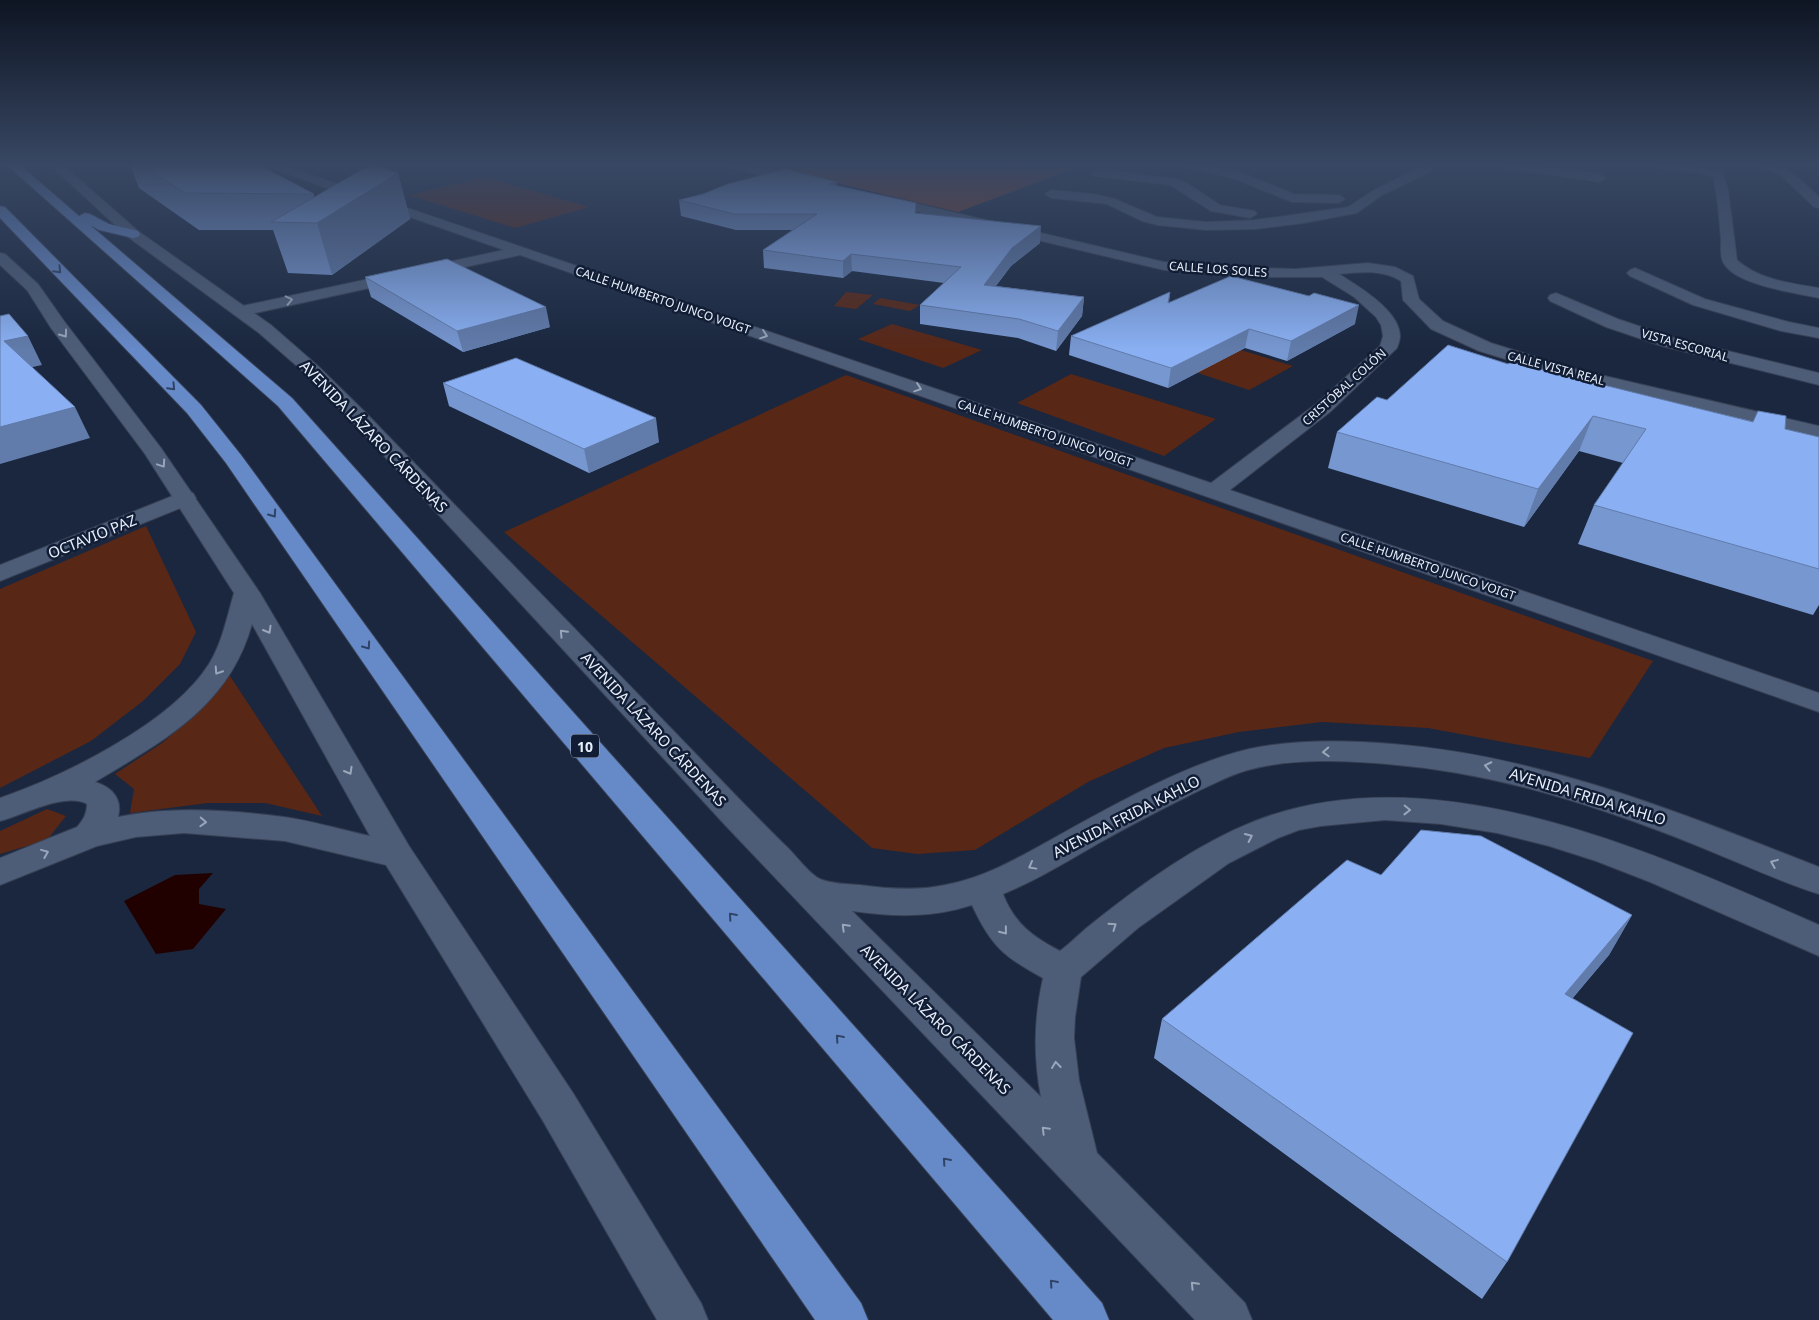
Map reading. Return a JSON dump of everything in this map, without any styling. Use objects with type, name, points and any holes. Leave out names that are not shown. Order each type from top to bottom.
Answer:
[{"type":"highway","points":[[16,227],[194,409],[234,459],[844,1320]]},
{"type":"highway","name":"10","points":[[83,227],[285,402],[1084,1320]]},
{"type":"highway","points":[[103,227],[132,234]]},
{"type":"street","name":"AVENIDA LÁZARO CÁRDENAS","points":[[124,227],[242,311],[312,370],[358,416],[809,891],[1078,1164],[1228,1320]]},
{"type":"street","name":"CALLE HUMBERTO JUNCO VOIGT","points":[[451,227],[719,318],[1107,455],[1220,486],[1819,703]]},
{"type":"street","name":"CALLE LOS SOLES","points":[[996,227],[1164,266],[1201,270],[1277,273],[1325,272]]},
{"type":"street","points":[[1726,227],[1730,261],[1736,268],[1750,276],[1771,283],[1819,293]]},
{"type":"street","points":[[242,311],[519,251]]},
{"type":"street","points":[[0,257],[33,287],[57,324],[154,452],[247,593],[398,855],[558,1107],[684,1320]]},
{"type":"street","name":"CALLE VISTA REAL","points":[[1325,272],[1362,268],[1385,270],[1403,275],[1410,284],[1412,300],[1437,325],[1476,344],[1518,358],[1570,373],[1819,432]]},
{"type":"street","name":"CRISTÓBAL COLÓN","points":[[1220,486],[1323,408],[1388,348],[1392,341],[1392,330],[1388,321],[1376,309],[1325,272]]},
{"type":"street","points":[[1277,273],[1343,284]]},
{"type":"street","points":[[1635,273],[1699,302],[1788,327],[1819,333]]},
{"type":"street","name":"VISTA ESCORIAL","points":[[1556,298],[1612,323],[1668,342],[1819,378]]},
{"type":"street","name":"OCTAVIO PAZ","points":[[0,574],[185,498]]},
{"type":"street","points":[[0,810],[57,789],[126,750],[170,722],[193,703],[210,683],[223,663],[234,639],[247,593]]},
{"type":"street","name":"AVENIDA FRIDA KAHLO","points":[[809,891],[885,901],[926,902],[983,887],[1015,875],[1136,807],[1212,772],[1257,759],[1294,753],[1342,751],[1398,753],[1456,759],[1526,774],[1635,808],[1819,881]]},
{"type":"street","points":[[57,789],[88,791],[101,798],[105,808],[100,821],[89,836]]},
{"type":"street","points":[[1078,1164],[1058,1085],[1052,1040],[1054,1015],[1064,971],[1101,934],[1207,859],[1250,836],[1294,820],[1328,813],[1413,809],[1470,816],[1533,829],[1656,869],[1819,941]]},
{"type":"street","points":[[0,872],[89,836],[136,825],[184,821],[285,829],[398,855]]},
{"type":"street","points":[[983,887],[991,911],[1011,940],[1028,953],[1064,971]]},
{"type":"shaded area","points":[[846,292],[873,295],[856,309],[834,306]]},
{"type":"shaded area","points":[[880,298],[920,305],[910,311],[873,304]]},
{"type":"shaded area","points":[[892,324],[982,350],[943,368],[858,339]]},
{"type":"shaded area","points":[[1211,341],[1293,366],[1249,390],[1165,362]]},
{"type":"shaded area","points":[[1071,374],[1216,419],[1164,456],[1017,403]]},
{"type":"shaded area","points":[[846,375],[1653,661],[1590,758],[1428,728],[1322,722],[1239,732],[1164,748],[1088,782],[975,850],[917,854],[872,848],[504,532]]},
{"type":"shaded area","points":[[146,526],[196,632],[180,664],[143,701],[91,741],[0,788],[0,589]]},
{"type":"shaded area","points":[[228,673],[322,816],[265,803],[208,803],[130,813],[134,789],[115,774],[162,743],[202,709]]},
{"type":"shaded area","points":[[47,809],[66,816],[47,840],[0,854],[0,831]]},
{"type":"shaded area","points":[[213,873],[199,889],[199,904],[226,909],[193,949],[156,954],[124,901],[175,875]]},
{"type":"building","points":[[798,227],[1040,227],[1012,248],[984,285],[1084,297],[1058,331],[1019,319],[920,305],[961,267],[851,254],[843,261],[763,250]]},
{"type":"building","points":[[447,259],[546,307],[457,331],[365,277]]},
{"type":"building","points":[[1231,276],[1309,296],[1314,293],[1359,305],[1291,341],[1249,329],[1171,368],[1071,336],[1170,292],[1168,303]]},
{"type":"building","points":[[9,314],[28,336],[4,341],[75,407],[0,427],[0,316]]},
{"type":"building","points":[[1448,345],[1508,364],[1511,362],[1753,422],[1758,411],[1786,416],[1785,429],[1819,437],[1819,569],[1594,505],[1646,429],[1593,416],[1538,489],[1337,432],[1377,397],[1387,400]]},
{"type":"building","points":[[516,358],[656,418],[584,449],[443,383]]},
{"type":"building","points":[[1421,830],[1481,836],[1632,915],[1565,994],[1633,1033],[1507,1262],[1162,1019],[1347,860],[1381,875]]}]
